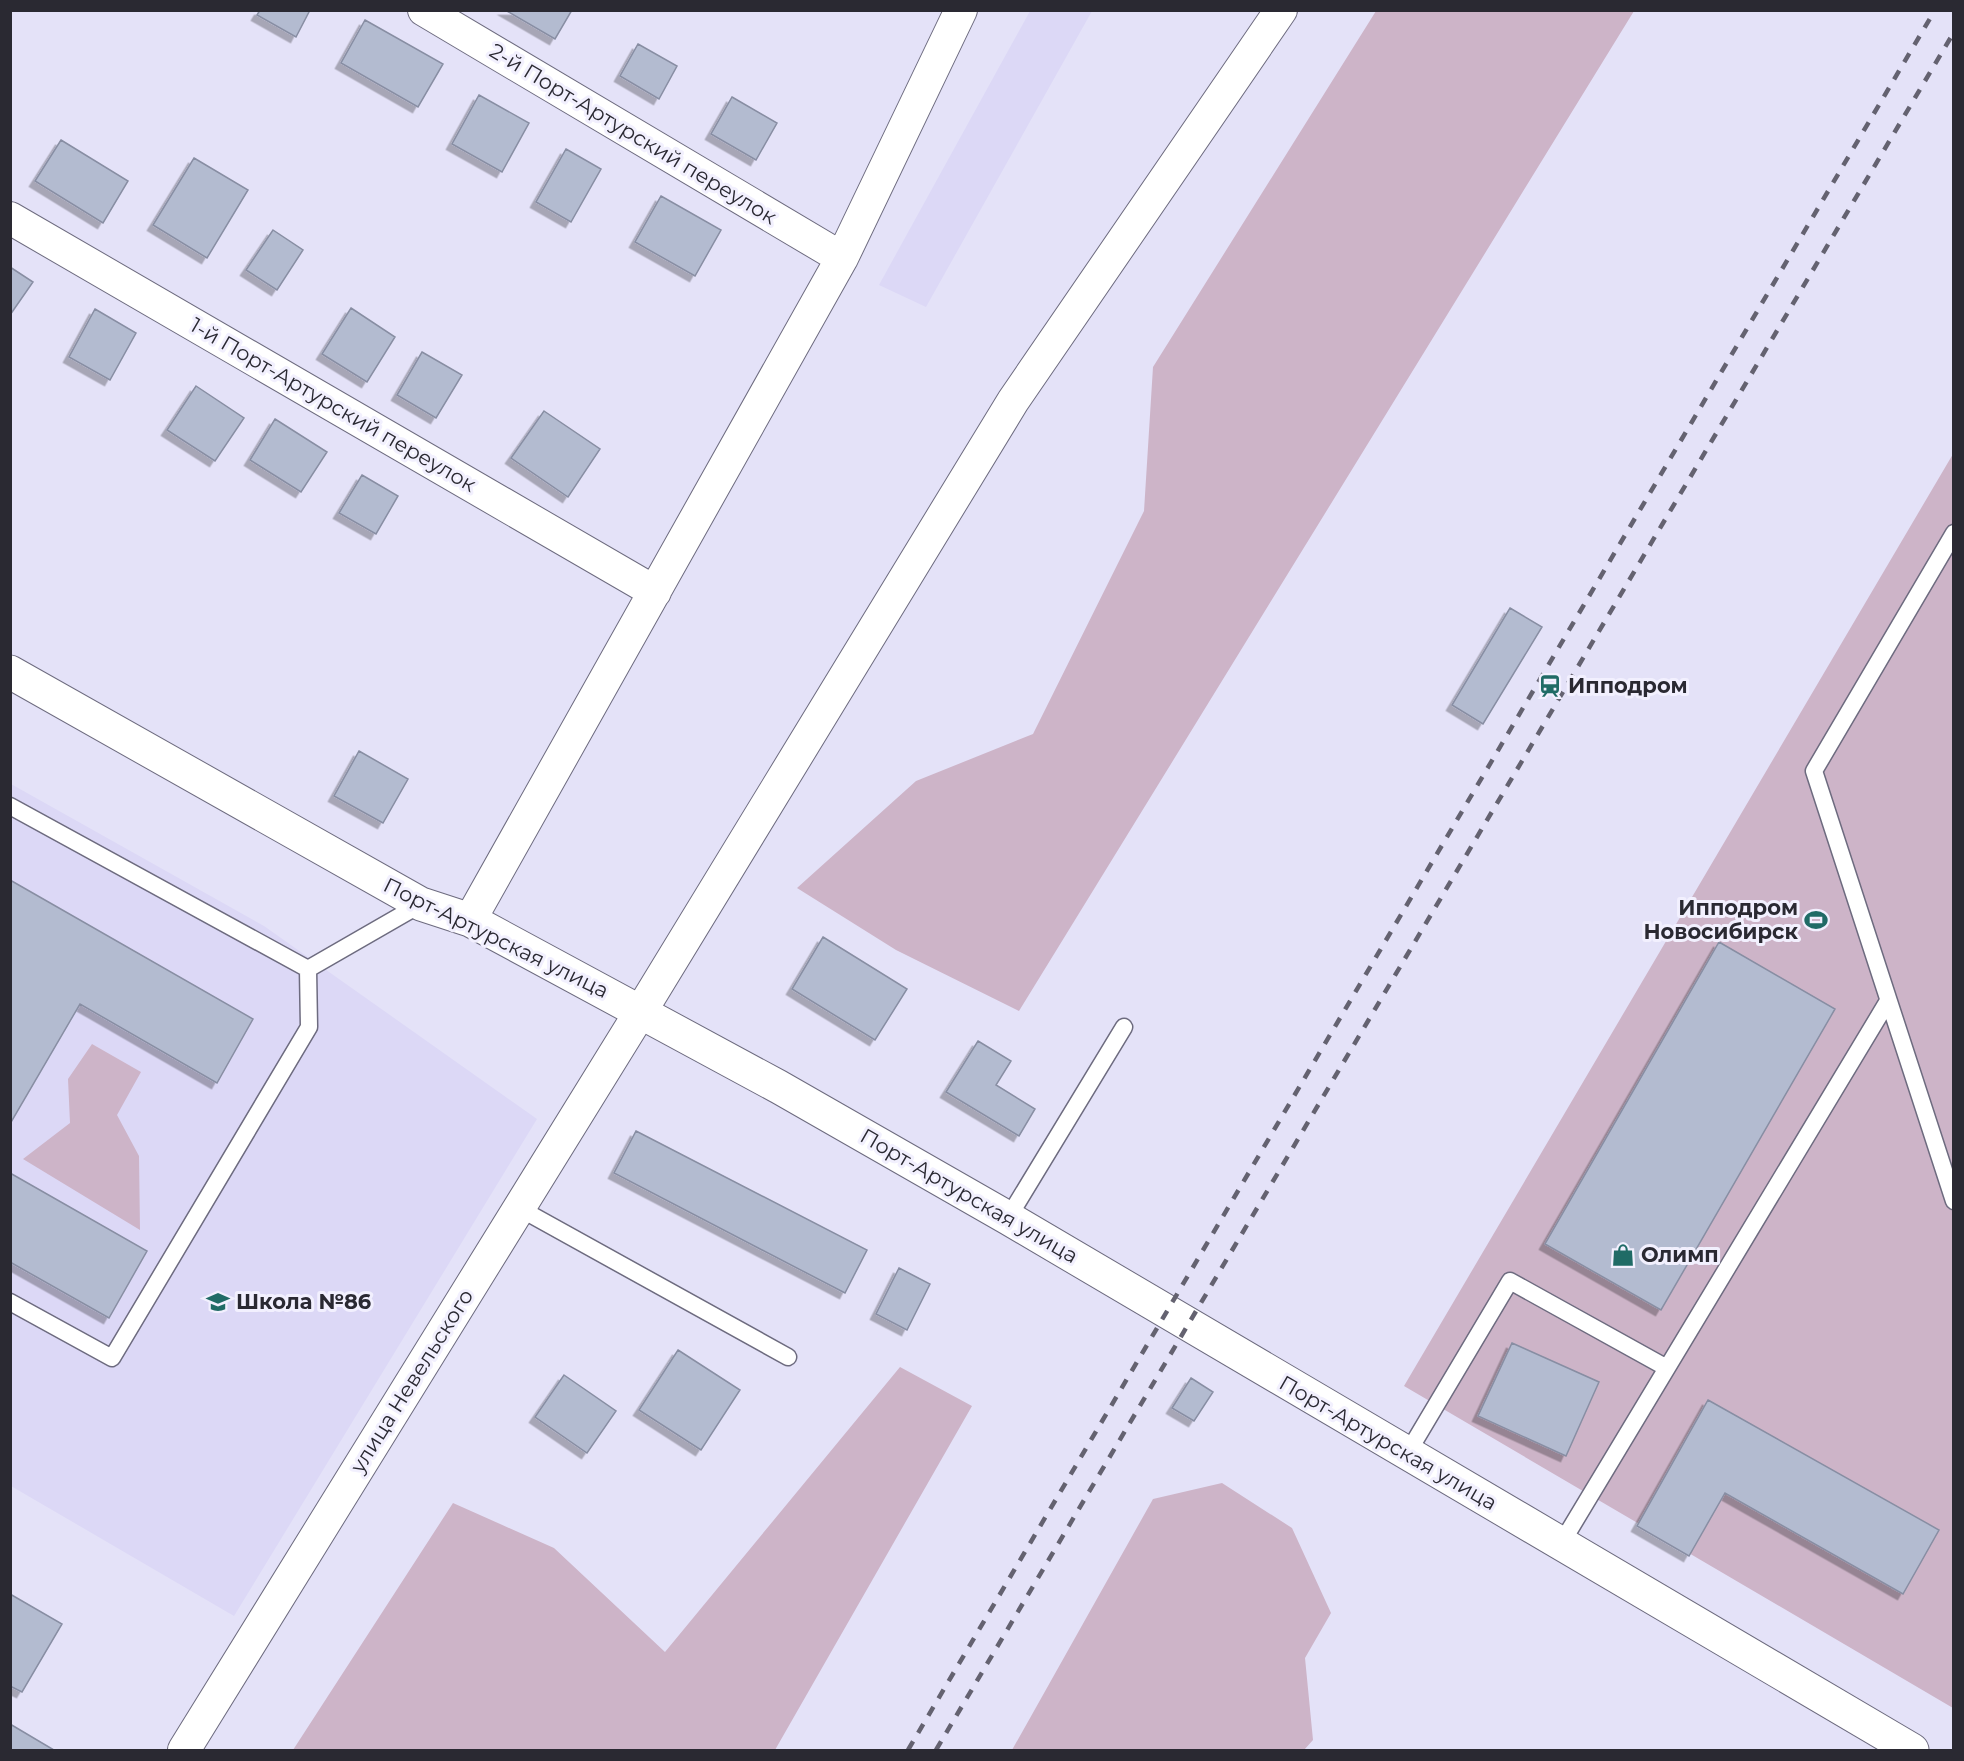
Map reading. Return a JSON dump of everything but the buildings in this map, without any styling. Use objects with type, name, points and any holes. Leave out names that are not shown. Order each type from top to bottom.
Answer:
[{"type":"street","name":"2-й Порт-Артурский переулок","points":[[423,10],[842,258]]},
{"type":"street","points":[[470,920],[842,258],[961,10]]},
{"type":"street","name":"улица Невельского","points":[[184,1750],[641,1011],[1012,401],[1281,10]]},
{"type":"street","name":"1-й Порт-Артурский переулок","points":[[10,218],[655,592]]},
{"type":"street","name":"Порт-Артурская улица","points":[[10,672],[421,904],[470,920],[641,1011],[1008,1218],[1912,1750]]},
{"type":"lane","points":[[1953,533],[1814,771],[1953,1201]]},
{"type":"lane","points":[[10,806],[308,969]]},
{"type":"lane","points":[[308,969],[421,904]]},
{"type":"lane","points":[[10,1302],[112,1358],[309,1027],[308,969]]},
{"type":"lane","points":[[1561,1544],[1888,1001]]},
{"type":"lane","points":[[1008,1218],[1124,1027]]},
{"type":"lane","points":[[519,1208],[788,1357]]},
{"type":"lane","points":[[1407,1454],[1510,1281],[1667,1368]]},
{"type":"shaded area","points":[[1030,11],[1092,11],[926,307],[879,285]]},
{"type":"shaded area","points":[[1376,11],[1634,11],[1019,1011],[896,950],[797,888],[916,781],[1033,734],[1144,511],[1153,367]]},
{"type":"shaded area","name":"Ипподром Новосибирск","points":[[1953,454],[1953,1708],[1404,1386]]},
{"type":"shaded area","name":"Школа №86","points":[[11,784],[264,926],[537,1119],[234,1616],[11,1486]]},
{"type":"shaded area","points":[[92,1044],[141,1072],[117,1115],[139,1156],[140,1230],[23,1159],[70,1123],[68,1079]]},
{"type":"shaded area","points":[[900,1367],[972,1406],[775,1750],[293,1750],[453,1503],[554,1548],[665,1652]]},
{"type":"shaded area","points":[[1222,1483],[1292,1528],[1331,1613],[1305,1658],[1313,1740],[1304,1750],[1012,1750],[1153,1499]]},
{"type":"railway","points":[[908,1750],[1935,10]]},
{"type":"railway","points":[[936,1750],[1954,32]]},
{"type":"place","name":"Ипподром","points":[[1550,686]]},
{"type":"place","name":"Ипподром Новосибирск","points":[[1816,920]]},
{"type":"place","name":"Олимп","points":[[1623,1255]]},
{"type":"place","name":"Школа №86","points":[[218,1302]]}]
